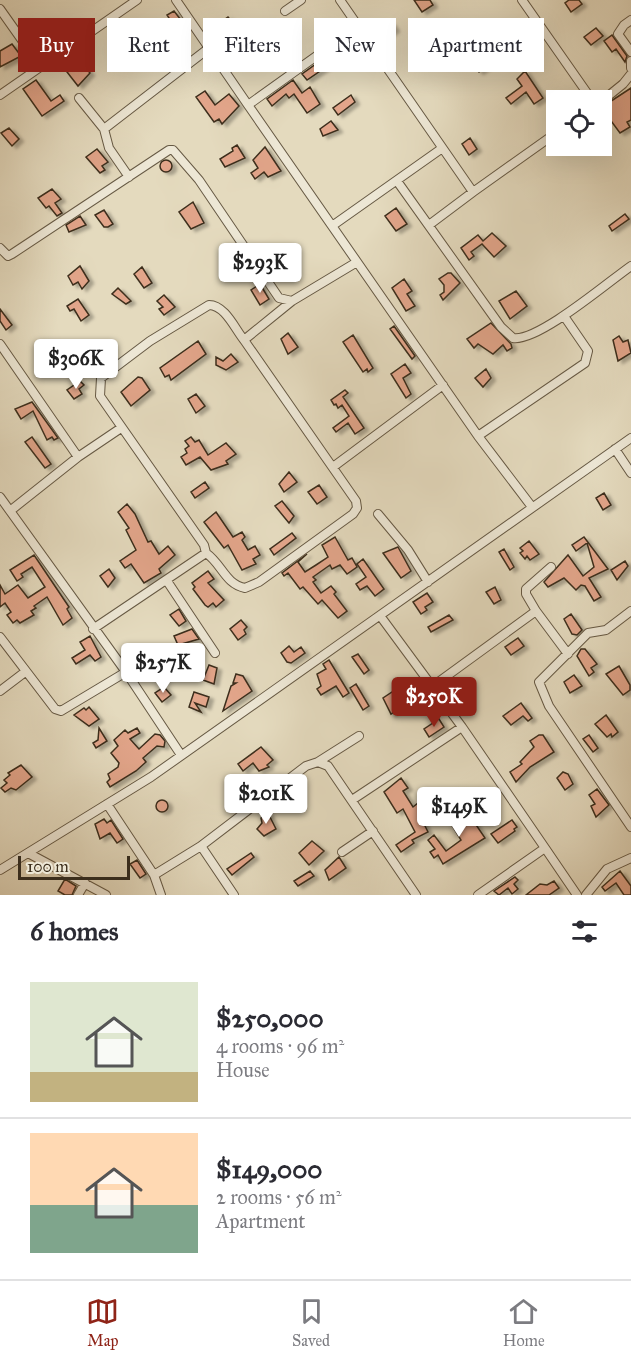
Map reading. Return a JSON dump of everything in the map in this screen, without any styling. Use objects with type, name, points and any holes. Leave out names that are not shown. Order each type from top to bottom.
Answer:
[{"type":"street","points":[[95,29],[137,0]]},
{"type":"street","points":[[176,0],[203,39]]},
{"type":"street","points":[[285,11],[301,0]]},
{"type":"street","points":[[340,0],[351,18]]},
{"type":"street","points":[[522,0],[585,90]]},
{"type":"street","points":[[0,9],[18,34]]},
{"type":"street","points":[[631,20],[618,34],[631,52]]},
{"type":"street","points":[[104,129],[203,53]]},
{"type":"street","points":[[248,105],[314,58]]},
{"type":"street","points":[[631,61],[631,68]]},
{"type":"street","points":[[0,95],[34,72]]},
{"type":"street","points":[[225,72],[478,436],[532,507]]},
{"type":"street","points":[[388,72],[473,192]]},
{"type":"street","points":[[612,93],[631,74]]},
{"type":"street","points":[[79,98],[104,129],[109,148],[129,177]]},
{"type":"street","points":[[429,225],[546,140]]},
{"type":"street","points":[[332,226],[441,148]]},
{"type":"street","points":[[0,248],[8,256],[12,255],[169,150],[180,154],[276,296],[292,301]]},
{"type":"street","points":[[397,181],[501,327],[513,338],[526,337],[564,316],[631,266]]},
{"type":"street","points":[[244,340],[292,301],[357,262]]},
{"type":"street","points":[[209,305],[216,305],[244,340],[356,501],[355,512],[259,582],[245,588],[230,583],[213,558],[206,553],[204,545],[121,428],[100,396],[101,378],[150,341],[209,305]]},
{"type":"street","points":[[478,436],[585,363],[588,351],[564,316]]},
{"type":"street","points":[[0,344],[78,457]]},
{"type":"street","points":[[333,467],[443,385]]},
{"type":"street","points":[[10,511],[78,457],[121,428]]},
{"type":"street","points":[[0,870],[181,755],[381,617],[631,438]]},
{"type":"street","points":[[615,449],[631,474]]},
{"type":"street","points":[[0,496],[93,629],[126,672],[181,755]]},
{"type":"street","points":[[378,514],[408,550],[428,582]]},
{"type":"street","points":[[93,629],[206,553]]},
{"type":"street","points":[[550,567],[526,589],[536,611],[568,654]]},
{"type":"street","points":[[167,581],[216,653]]},
{"type":"street","points":[[433,686],[536,611]]},
{"type":"street","points":[[631,611],[606,630],[588,633],[539,682],[543,695],[631,827]]},
{"type":"street","points":[[381,617],[462,727],[577,895]]},
{"type":"street","points":[[0,637],[55,709],[61,711],[126,672]]},
{"type":"street","points":[[0,691],[25,672]]},
{"type":"street","points":[[352,800],[462,727]]},
{"type":"street","points":[[154,875],[201,846],[306,766],[318,762],[359,736]]},
{"type":"street","points":[[318,762],[328,766],[416,895]]},
{"type":"street","points":[[107,804],[154,875],[161,895]]},
{"type":"street","points":[[342,852],[373,831]]},
{"type":"street","points":[[201,846],[234,895]]},
{"type":"street","points":[[478,895],[545,848]]},
{"type":"street","points":[[28,853],[106,895]]},
{"type":"street","points":[[586,895],[607,869],[631,858]]},
{"type":"street","points":[[78,895],[85,883]]},
{"type":"building","points":[[414,0],[430,0],[433,5],[422,12]]},
{"type":"building","points":[[569,0],[579,0],[582,4],[571,12],[565,3]]},
{"type":"building","points":[[174,11],[179,18],[169,18],[167,15]]},
{"type":"building","points":[[596,28],[603,36],[591,45],[584,37]]},
{"type":"building","points":[[612,35],[627,56],[625,62],[616,49],[612,52],[604,41]]},
{"type":"building","points":[[12,44],[18,52],[18,58],[0,67],[0,51]]},
{"type":"building","points":[[314,65],[314,72],[319,72],[307,80],[302,74]]},
{"type":"building","points":[[67,72],[89,72],[90,73],[78,86]]},
{"type":"building","points":[[526,72],[543,98],[534,104],[526,92],[511,104],[506,98],[522,86],[517,79]]},
{"type":"building","points":[[36,80],[51,101],[60,95],[64,101],[42,116],[23,89]]},
{"type":"building","points":[[293,80],[302,93],[310,87],[320,104],[307,113],[294,94],[289,98],[286,94],[272,106],[267,99]]},
{"type":"building","points":[[631,88],[631,120],[627,122],[630,127],[620,133],[612,122],[612,100]]},
{"type":"building","points":[[205,91],[215,105],[229,94],[239,106],[222,124],[219,119],[214,122],[196,97]]},
{"type":"building","points":[[351,95],[355,102],[338,115],[333,108]]},
{"type":"building","points":[[331,121],[338,130],[323,136],[320,129]]},
{"type":"building","points":[[9,128],[19,139],[12,146],[1,133]]},
{"type":"building","points":[[470,138],[477,149],[469,155],[462,144]]},
{"type":"building","points":[[237,145],[245,158],[225,167],[220,159],[233,151],[232,148]]},
{"type":"building","points":[[265,147],[281,171],[268,177],[264,172],[255,179],[251,173],[258,168],[253,160]]},
{"type":"building","points":[[97,149],[108,162],[102,166],[105,170],[100,173],[86,157]]},
{"type":"building","points":[[168,160],[172,166],[168,172],[164,172],[160,164]]},
{"type":"building","points":[[52,189],[61,199],[55,203],[62,213],[57,216],[38,198]]},
{"type":"building","points":[[193,202],[204,223],[191,229],[179,212]]},
{"type":"building","points":[[396,208],[407,224],[396,231],[385,216]]},
{"type":"building","points":[[104,210],[113,224],[108,227],[104,227],[95,215]]},
{"type":"building","points":[[625,214],[629,219],[612,231],[609,226]]},
{"type":"building","points":[[80,216],[86,225],[69,232],[66,225]]},
{"type":"building","points":[[492,233],[506,246],[494,257],[482,244],[471,252],[474,256],[469,260],[461,248],[478,235],[483,241]]},
{"type":"building","points":[[80,266],[89,281],[82,289],[78,282],[73,285],[68,276]]},
{"type":"building","points":[[142,267],[152,283],[144,288],[134,274]]},
{"type":"building","points":[[451,273],[460,283],[443,300],[440,295],[444,292],[444,285],[439,279]]},
{"type":"building","points":[[404,279],[412,291],[407,294],[415,306],[406,311],[392,288]]},
{"type":"building","points":[[260,284],[269,299],[260,305],[251,290]]},
{"type":"building","points":[[118,288],[131,301],[126,304],[112,294]]},
{"type":"building","points":[[516,291],[527,306],[510,319],[499,301]]},
{"type":"building","points":[[164,295],[175,307],[164,315],[159,309],[163,307],[157,301]]},
{"type":"building","points":[[78,299],[89,315],[81,321],[74,309],[70,311],[67,306]]},
{"type":"building","points":[[0,309],[12,325],[6,330],[0,321]]},
{"type":"building","points":[[491,323],[511,344],[512,348],[507,351],[503,345],[493,354],[478,344],[474,348],[467,339]]},
{"type":"building","points":[[394,326],[415,356],[412,359],[390,329]]},
{"type":"building","points":[[288,333],[298,347],[288,354],[281,339]]},
{"type":"building","points":[[353,335],[373,368],[368,372],[367,369],[363,372],[343,342]]},
{"type":"building","points":[[619,336],[623,342],[628,340],[631,353],[618,361],[613,340]]},
{"type":"building","points":[[198,341],[206,354],[171,380],[169,375],[165,377],[160,368]]},
{"type":"building","points":[[231,354],[238,362],[226,370],[216,365],[216,357],[223,361]]},
{"type":"building","points":[[405,364],[411,373],[403,378],[411,394],[406,398],[391,374]]},
{"type":"building","points":[[486,369],[491,378],[483,387],[475,378]]},
{"type":"building","points":[[138,377],[142,378],[150,390],[131,406],[121,392]]},
{"type":"building","points":[[80,381],[84,385],[79,389],[82,394],[74,399],[67,390]]},
{"type":"building","points":[[345,390],[348,393],[343,397],[364,428],[355,434],[348,423],[336,432],[333,428],[349,416],[342,405],[338,408],[331,400]]},
{"type":"building","points":[[196,394],[205,406],[196,413],[188,399]]},
{"type":"building","points":[[32,402],[58,438],[54,440],[52,437],[47,440],[33,411],[21,419],[15,409]]},
{"type":"building","points":[[32,437],[51,464],[45,468],[25,442]]},
{"type":"building","points":[[191,437],[195,442],[199,440],[208,455],[226,443],[236,454],[226,461],[228,464],[211,470],[200,457],[186,465],[181,457],[187,453],[185,449],[189,446],[185,441]]},
{"type":"building","points":[[289,472],[297,482],[284,492],[279,484]]},
{"type":"building","points":[[205,482],[209,488],[195,498],[191,492]]},
{"type":"building","points":[[319,485],[327,497],[317,504],[308,492]]},
{"type":"building","points":[[604,493],[611,505],[603,510],[596,498]]},
{"type":"building","points":[[282,501],[294,516],[289,523],[275,506]]},
{"type":"building","points":[[127,504],[135,514],[148,542],[151,541],[159,554],[168,546],[175,555],[159,569],[161,573],[144,583],[131,564],[125,568],[120,561],[136,550],[126,530],[129,528],[118,512]]},
{"type":"building","points":[[216,512],[233,537],[242,532],[245,537],[242,540],[248,550],[255,546],[260,555],[253,559],[256,564],[242,570],[228,545],[224,548],[204,522]]},
{"type":"building","points":[[292,533],[296,538],[274,555],[270,549]]},
{"type":"building","points":[[335,537],[348,560],[352,558],[357,567],[347,574],[340,565],[332,569],[330,565],[313,577],[316,580],[313,582],[321,593],[331,586],[336,592],[334,594],[347,611],[338,618],[322,600],[318,604],[303,587],[300,589],[288,573],[284,576],[282,573],[307,554],[298,562],[305,572],[328,557],[322,545]]},
{"type":"building","points":[[584,537],[608,569],[589,578],[601,597],[594,601],[585,586],[581,585],[576,590],[564,578],[548,587],[544,582],[568,555],[583,576],[594,567],[587,543],[576,551],[572,545]]},
{"type":"building","points":[[529,541],[539,554],[530,560],[527,556],[525,559],[520,553],[523,551],[520,548]]},
{"type":"building","points":[[398,547],[411,571],[401,578],[383,553]]},
{"type":"building","points":[[504,549],[514,567],[510,570],[499,552]]},
{"type":"building","points":[[34,555],[69,607],[67,609],[72,618],[63,625],[47,597],[34,606],[36,608],[31,611],[34,615],[20,623],[17,620],[13,623],[7,615],[11,612],[5,603],[0,607],[0,585],[5,594],[18,585],[28,598],[45,587],[32,567],[21,574],[23,577],[17,581],[10,570]]},
{"type":"building","points":[[363,559],[384,589],[375,596],[367,586],[360,590],[356,584],[366,577],[357,564]]},
{"type":"building","points":[[625,561],[628,566],[617,580],[611,570]]},
{"type":"building","points":[[109,569],[115,578],[108,587],[100,576]]},
{"type":"building","points":[[208,571],[214,579],[208,583],[224,600],[216,607],[213,603],[208,607],[205,605],[193,589],[195,587],[192,583]]},
{"type":"building","points":[[495,587],[501,600],[494,604],[486,592]]},
{"type":"building","points":[[427,593],[433,602],[425,607],[427,610],[421,614],[413,602]]},
{"type":"building","points":[[179,609],[186,621],[179,626],[170,615]]},
{"type":"building","points":[[571,614],[582,630],[577,635],[572,634],[564,619]]},
{"type":"building","points":[[449,615],[453,620],[431,632],[428,627]]},
{"type":"building","points":[[241,620],[247,627],[244,630],[246,634],[238,640],[230,629]]},
{"type":"building","points":[[192,629],[199,639],[178,645],[174,636]]},
{"type":"building","points":[[90,636],[101,657],[95,661],[90,655],[76,664],[72,658],[85,650],[80,642]]},
{"type":"building","points":[[518,638],[524,646],[511,655],[505,647]]},
{"type":"building","points":[[289,646],[294,652],[301,647],[305,653],[291,663],[287,662],[281,653]]},
{"type":"building","points":[[581,649],[585,649],[597,664],[591,668],[594,672],[589,676],[577,656]]},
{"type":"building","points":[[358,654],[369,670],[364,674],[352,657]]},
{"type":"building","points":[[329,660],[349,693],[343,697],[336,686],[321,695],[317,689],[321,686],[317,674],[326,669],[323,664]]},
{"type":"building","points":[[209,665],[217,668],[214,684],[203,680]]},
{"type":"building","points":[[619,666],[630,685],[630,690],[623,695],[606,674]]},
{"type":"building","points":[[236,674],[243,676],[252,691],[223,711],[231,686],[236,683],[233,683]]},
{"type":"building","points":[[574,675],[582,686],[570,693],[564,682]]},
{"type":"building","points":[[356,684],[369,706],[363,710],[350,688]]},
{"type":"building","points":[[164,687],[171,695],[162,702],[155,693]]},
{"type":"building","points":[[194,692],[209,697],[206,707],[195,703],[201,712],[189,707]]},
{"type":"building","points":[[392,692],[402,706],[391,714],[383,698]]},
{"type":"building","points":[[521,703],[532,718],[528,721],[523,716],[511,725],[503,716]]},
{"type":"building","points":[[89,707],[99,719],[89,726],[74,715]]},
{"type":"building","points":[[606,715],[618,732],[612,737],[611,734],[607,737],[595,724]]},
{"type":"building","points":[[439,719],[444,727],[429,737],[424,729]]},
{"type":"building","points":[[99,728],[107,741],[96,748],[93,743],[98,740]]},
{"type":"building","points":[[137,728],[140,733],[130,739],[139,749],[155,734],[160,735],[165,741],[164,747],[157,746],[143,758],[146,762],[136,771],[110,787],[107,782],[110,779],[108,774],[118,767],[119,763],[111,753],[118,746],[114,740],[125,730],[128,733]]},
{"type":"building","points":[[543,735],[554,752],[530,767],[516,782],[510,772],[522,764],[520,762],[534,747],[530,741]]},
{"type":"building","points":[[589,735],[598,748],[593,752],[583,739]]},
{"type":"building","points":[[261,747],[273,760],[267,765],[269,767],[259,771],[253,763],[243,771],[238,764]]},
{"type":"building","points":[[21,765],[32,777],[16,790],[11,788],[5,792],[1,788],[7,783],[4,780],[10,775],[8,773]]},
{"type":"building","points":[[563,772],[568,774],[573,784],[565,790],[557,778]]},
{"type":"building","points":[[401,778],[408,788],[403,791],[413,807],[423,799],[431,808],[421,818],[428,832],[412,840],[414,843],[401,852],[396,845],[415,832],[403,809],[397,813],[384,792]]},
{"type":"building","points":[[597,789],[609,805],[596,817],[591,806],[595,804],[589,795]]},
{"type":"building","points":[[164,800],[167,801],[167,811],[160,812],[157,811],[156,804],[157,801]]},
{"type":"building","points":[[466,810],[485,838],[443,864],[438,855],[434,858],[430,852],[435,849],[428,840],[434,835],[446,851],[461,840],[450,822]]},
{"type":"building","points":[[268,813],[276,829],[264,836],[257,829],[262,823],[261,818]]},
{"type":"building","points":[[104,819],[107,823],[111,820],[123,839],[117,843],[110,833],[100,839],[95,824]]},
{"type":"building","points":[[512,820],[517,827],[515,831],[498,843],[491,834]]},
{"type":"building","points":[[312,841],[324,851],[309,865],[299,853]]},
{"type":"building","points":[[251,853],[254,857],[232,875],[227,869]]},
{"type":"building","points":[[339,857],[346,868],[329,880],[325,870]]},
{"type":"building","points":[[137,860],[146,874],[140,878],[130,864]]},
{"type":"building","points":[[310,871],[314,876],[298,886],[294,881]]},
{"type":"building","points":[[620,871],[631,886],[631,895],[624,895],[616,883],[605,891],[602,887]]},
{"type":"building","points":[[515,877],[518,880],[514,884],[518,889],[512,894],[508,888],[499,895],[494,891]]},
{"type":"building","points":[[65,879],[76,886],[72,895],[65,895],[58,891]]},
{"type":"building","points":[[554,881],[559,888],[549,895],[526,895],[540,884],[547,885]]}]
